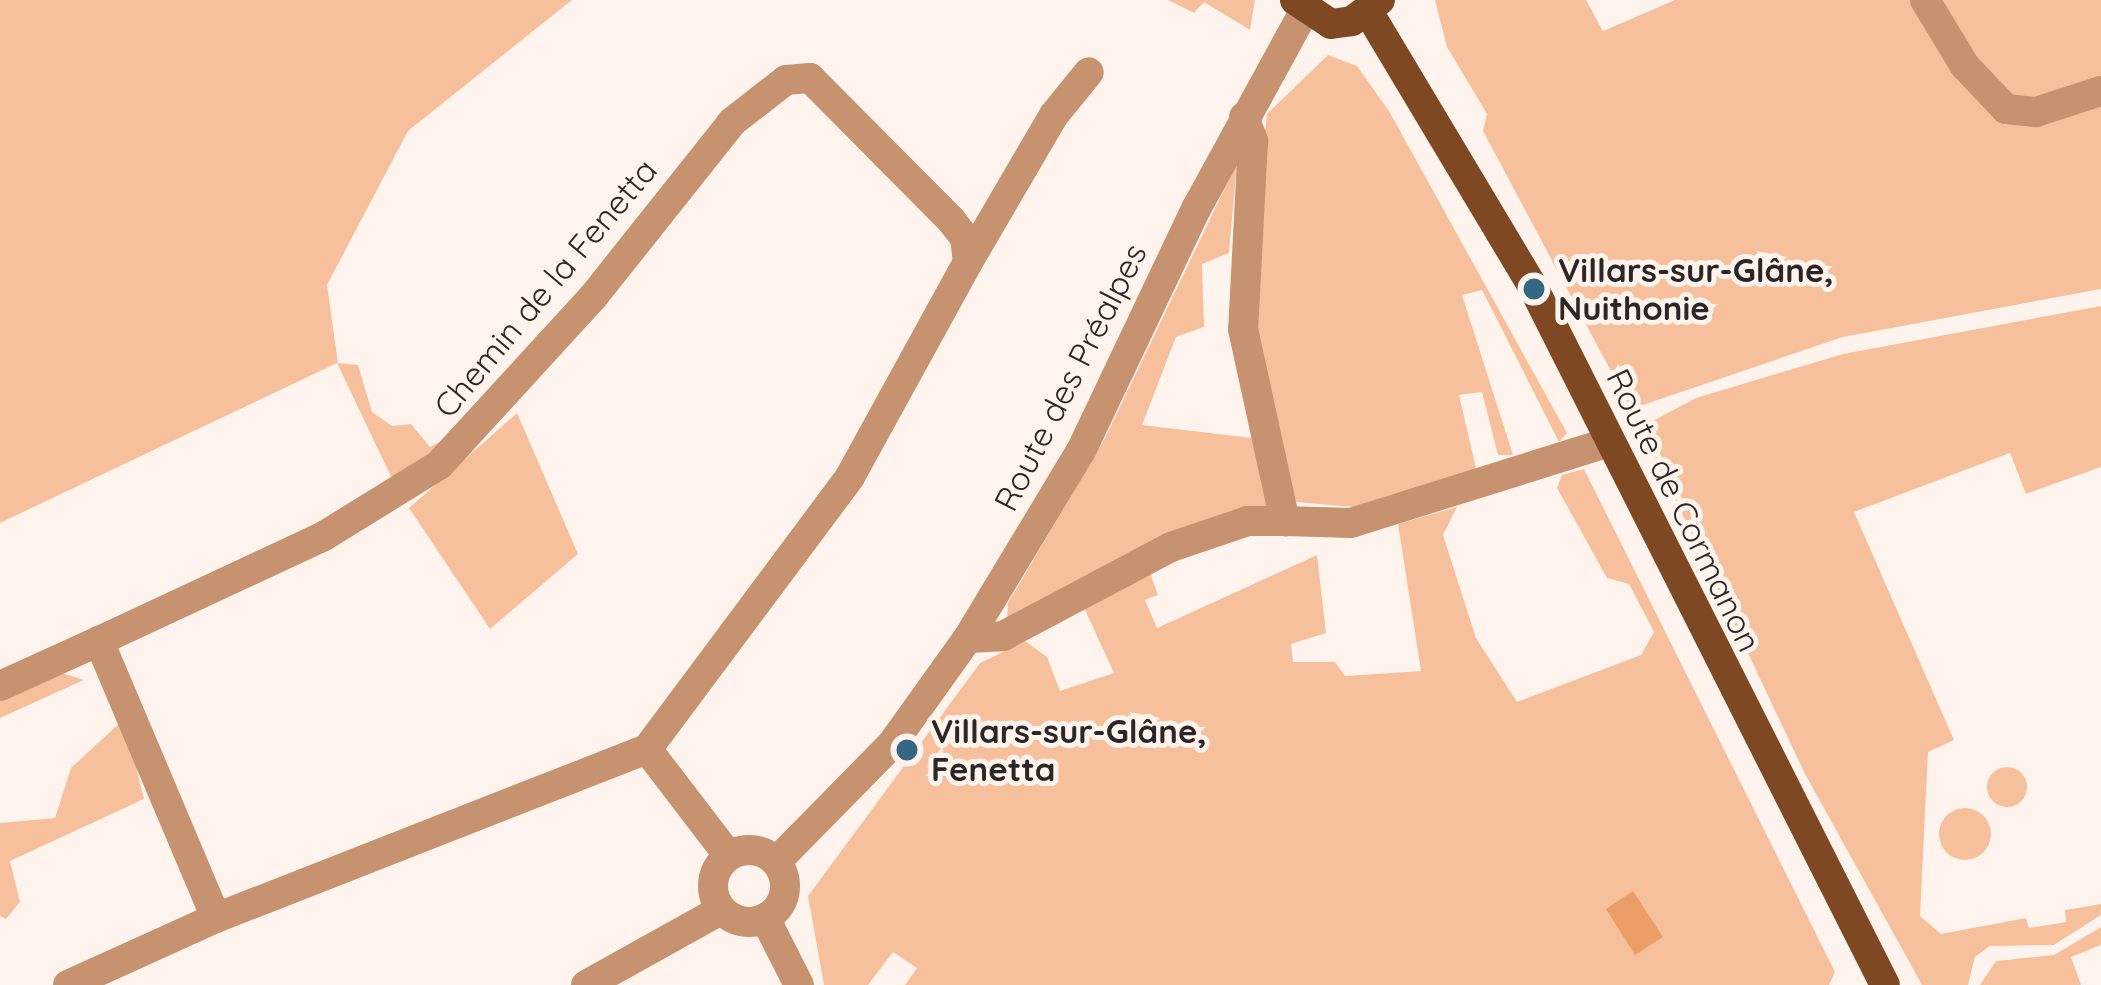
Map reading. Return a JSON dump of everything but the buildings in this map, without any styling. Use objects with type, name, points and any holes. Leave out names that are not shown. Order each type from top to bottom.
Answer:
[{"type":"main road","points":[[1299,6],[1331,24],[1374,7]]},
{"type":"main road","name":"Route de Cormanon","points":[[1374,7],[1534,290],[1885,985]]},
{"type":"street","points":[[1925,0],[1965,67],[2006,109],[2036,112],[2101,91]]},
{"type":"street","name":"Route des Préalpes","points":[[776,862],[892,744],[968,638],[1081,451],[1299,6]]},
{"type":"street","points":[[68,985],[216,918],[647,749],[850,477],[1054,115],[1088,72]]},
{"type":"street","name":"Chemin de la Fenetta","points":[[0,686],[324,536],[439,465],[593,297],[718,137],[787,80],[809,78],[848,108],[951,220],[965,238],[968,262]]},
{"type":"street","points":[[1244,117],[1253,141],[1243,329],[1285,521]]},
{"type":"street","points":[[968,638],[1003,636],[1171,547],[1248,521],[1351,523],[1610,442]]},
{"type":"street","points":[[99,641],[216,918]]},
{"type":"street","points":[[647,749],[728,855]]},
{"type":"street","points":[[748,849],[776,862],[785,889],[765,918],[739,921],[722,910],[712,886],[728,855],[748,849]]},
{"type":"street","points":[[586,985],[722,910]]},
{"type":"street","points":[[765,918],[799,985]]},
{"type":"shaded area","points":[[0,0],[572,0],[408,131],[327,285],[338,363],[358,365],[372,412],[392,426],[411,424],[430,447],[451,436],[393,481],[337,363],[0,523]]},
{"type":"shaded area","points":[[1168,0],[1255,0],[1250,30],[1204,2],[1194,13]]},
{"type":"shaded area","points":[[1435,0],[1586,0],[1603,31],[1675,0],[2101,0],[2101,289],[1843,337],[1631,409],[1483,131],[1487,114],[1447,47]]},
{"type":"shaded area","points":[[1328,55],[1357,66],[1389,111],[1567,433],[1559,442],[1482,290],[1462,295],[1513,455],[1498,455],[1482,392],[1459,395],[1476,468],[1466,480],[1365,508],[1296,502],[1251,333],[1250,261],[1267,114]]},
{"type":"shaded area","points":[[1237,163],[1229,253],[1202,264],[1204,327],[1176,337],[1142,425],[1252,438],[1267,507],[1007,621],[1008,603],[1105,438]]},
{"type":"shaded area","points":[[2101,306],[2101,467],[2026,494],[2010,453],[1854,512],[1954,740],[1928,752],[1920,916],[1941,934],[2026,918],[2029,928],[2066,922],[2065,910],[2101,904],[2101,915],[2054,945],[1990,946],[1975,957],[1968,985],[1922,985],[1805,774],[1641,427],[1696,398],[1843,354]]},
{"type":"shaded area","points":[[517,413],[578,554],[490,629],[409,508]]},
{"type":"shaded area","points":[[1584,469],[1835,972],[1829,985],[905,985],[917,968],[893,952],[868,985],[824,985],[808,896],[980,663],[1025,641],[1047,657],[1060,691],[1114,673],[1081,601],[1148,567],[1158,595],[1145,600],[1157,628],[1317,555],[1326,633],[1291,644],[1293,662],[1335,662],[1345,676],[1421,671],[1398,524],[1457,507],[1443,535],[1476,638],[1517,702],[1641,655],[1654,632],[1629,584],[1607,578],[1557,488],[1562,475]]},
{"type":"shaded area","points":[[55,671],[84,680],[0,718],[0,697]]},
{"type":"shaded area","points":[[124,719],[144,799],[10,861],[20,902],[6,919],[0,916],[0,823],[55,818],[71,768]]},
{"type":"shaded area","points":[[2007,767],[2021,773],[2027,787],[2021,801],[2007,807],[1993,801],[1987,787],[1993,773]]},
{"type":"shaded area","points":[[1965,808],[1983,816],[1991,834],[1983,852],[1965,860],[1947,852],[1939,834],[1947,816]]},
{"type":"shaded area","points":[[1633,891],[1663,937],[1635,955],[1606,909]]},
{"type":"shaded area","points":[[2101,927],[2101,945],[2071,957],[2081,985],[1980,985],[1996,961],[2054,955]]},
{"type":"place","name":"Villars-sur-Glâne, Nuithonie","points":[[1534,289]]},
{"type":"place","name":"Villars-sur-Glâne, Fenetta","points":[[907,750]]}]
